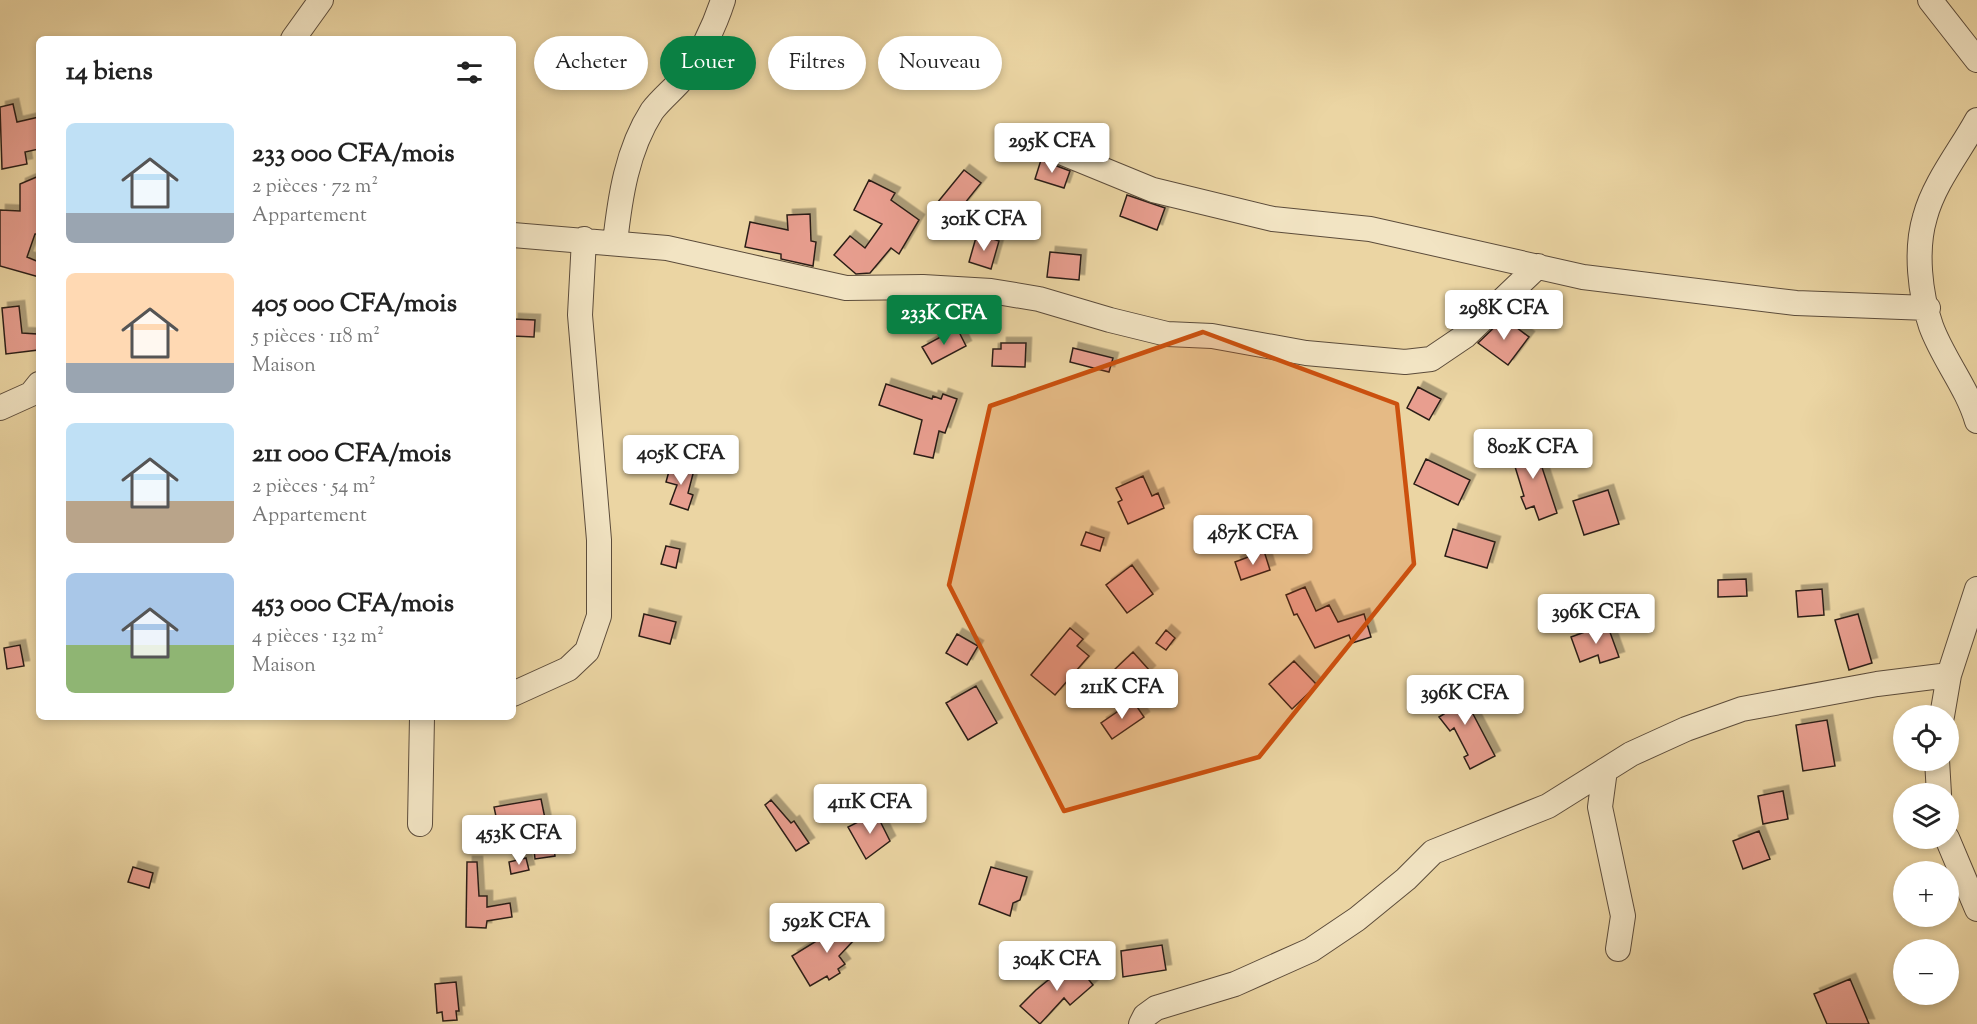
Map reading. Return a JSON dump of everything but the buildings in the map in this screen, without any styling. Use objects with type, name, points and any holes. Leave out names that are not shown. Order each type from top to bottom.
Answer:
[{"type":"street","points":[[295,36],[321,0]]},
{"type":"street","points":[[615,243],[620,198],[633,148],[653,110],[685,76],[723,0]]},
{"type":"street","points":[[1930,0],[1977,60]]},
{"type":"street","points":[[1977,120],[1938,188],[1924,218],[1920,267],[1931,326],[1972,404],[1977,421]]},
{"type":"street","points":[[1048,147],[1164,192],[1274,219],[1370,229],[1583,277],[1796,303],[1928,308]]},
{"type":"street","points":[[516,235],[584,239],[667,248],[846,288],[923,287],[991,291],[1039,298],[1110,320],[1167,334],[1212,336],[1306,353],[1405,362],[1431,359],[1465,336],[1538,266]]},
{"type":"street","points":[[516,693],[568,669],[587,651],[600,615],[599,540],[580,315],[584,239]]},
{"type":"street","points":[[0,408],[31,394],[36,388]]},
{"type":"street","points":[[1944,705],[1948,675],[1968,642],[1977,589]]},
{"type":"street","points":[[1141,1024],[1145,1016],[1155,1008],[1235,984],[1311,950],[1365,912],[1433,852],[1548,806],[1631,753],[1742,709],[1877,684],[1948,675]]},
{"type":"street","points":[[420,824],[422,720]]},
{"type":"street","points":[[1605,770],[1600,807],[1623,916],[1618,949]]},
{"type":"street","points":[[1952,849],[1977,909]]},
{"type":"highlighted area","points":[[1203,332],[1397,404],[1414,564],[1259,757],[1064,811],[949,585],[990,406]]}]
